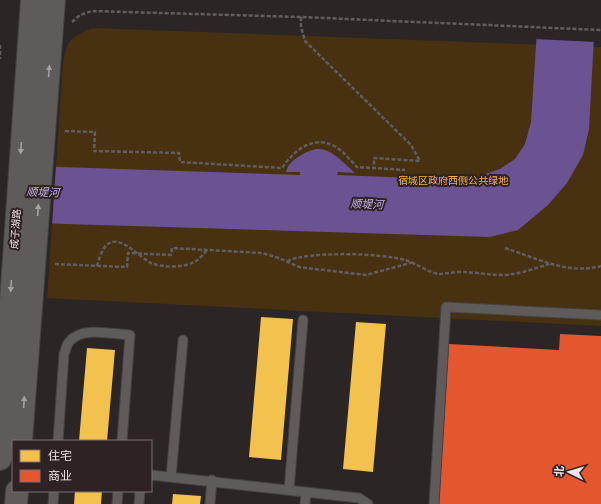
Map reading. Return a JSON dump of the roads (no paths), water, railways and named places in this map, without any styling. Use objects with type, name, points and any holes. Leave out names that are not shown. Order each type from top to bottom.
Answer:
[{"type":"street","name":"成子湖路","points":[[0,459],[32,0]]},
{"type":"street","points":[[21,440],[54,0]]},
{"type":"street","points":[[16,504],[17,492]]},
{"type":"lane","points":[[434,504],[446,307],[601,315]]},
{"type":"lane","points":[[288,490],[303,320]]},
{"type":"lane","points":[[58,440],[64,354],[68,343],[79,334],[91,332],[130,335],[122,440]]},
{"type":"lane","points":[[171,476],[182,340]]},
{"type":"lane","points":[[152,475],[212,480],[359,498],[368,504]]},
{"type":"lane","points":[[210,504],[212,480]]},
{"type":"lane","points":[[53,504],[54,492]]},
{"type":"lane","points":[[117,504],[118,492]]},
{"type":"lane","points":[[139,504],[140,492]]},
{"type":"lane","points":[[305,504],[306,492]]},
{"type":"water","name":"顺堤河","points":[[539,0],[596,0],[589,129],[583,155],[567,183],[548,205],[518,230],[490,237],[0,222],[0,165],[300,175],[300,172],[286,172],[292,162],[308,151],[323,149],[336,156],[355,173],[338,172],[337,175],[467,180],[500,169],[515,159],[525,144],[531,122]]},
{"type":"park label","name":"宿城区政府西侧公共绿地","points":[[453,180]]}]
